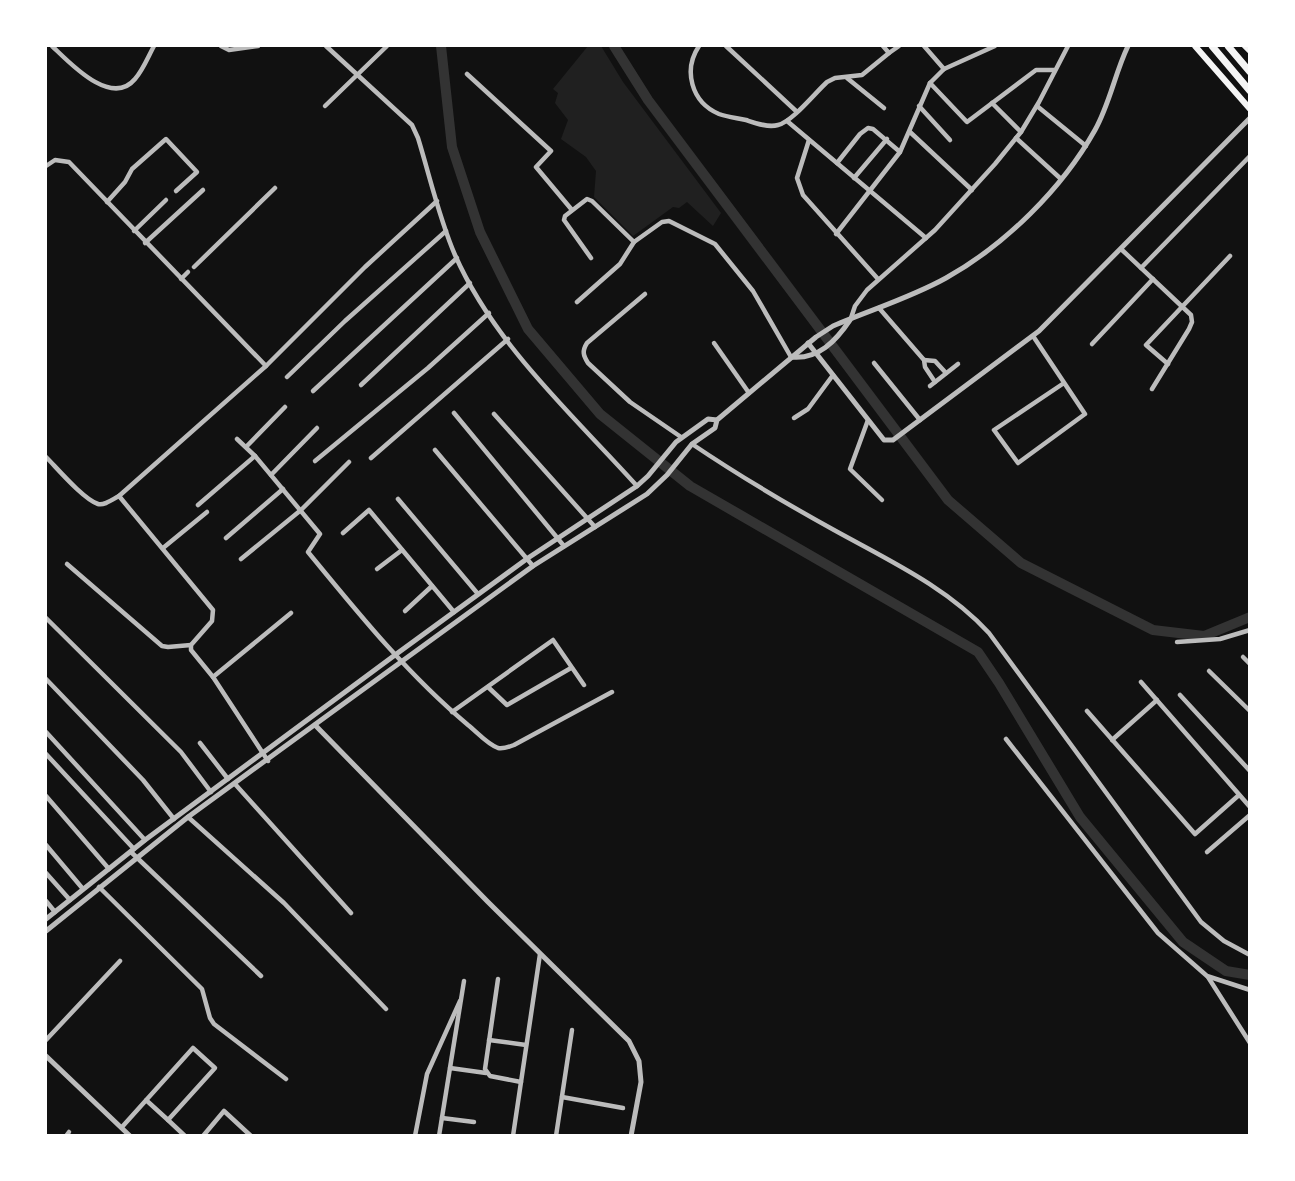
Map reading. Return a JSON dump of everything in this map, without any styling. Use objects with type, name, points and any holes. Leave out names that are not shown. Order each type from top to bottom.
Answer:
[{"type":"highway","points":[[1212,46],[1250,91]]},
{"type":"highway","points":[[1228,46],[1250,72]]},
{"type":"main road","points":[[1195,46],[1250,109]]},
{"type":"main road","points":[[1245,46],[1250,51]]},
{"type":"street","points":[[52,46],[74,68],[111,89],[133,82],[154,46]]},
{"type":"street","points":[[221,46],[229,51],[258,46]]},
{"type":"street","points":[[326,46],[412,125],[446,231],[470,283],[508,340],[550,392],[637,486]]},
{"type":"street","points":[[325,106],[387,46]]},
{"type":"street","points":[[699,46],[693,54],[690,75],[694,91],[702,103],[718,113],[768,126],[777,126],[787,121],[827,82],[835,78],[862,75],[899,46]]},
{"type":"street","points":[[726,46],[796,111]]},
{"type":"street","points":[[883,46],[889,54]]},
{"type":"street","points":[[924,46],[944,69]]},
{"type":"street","points":[[836,234],[900,152],[930,83],[944,69],[995,46]]},
{"type":"street","points":[[791,357],[804,358],[817,354],[840,334],[860,298],[926,238],[972,190],[1021,132],[1068,46]]},
{"type":"street","points":[[46,931],[188,817],[315,724],[564,545],[647,494],[667,475],[692,444],[715,428],[717,420],[816,337],[833,326],[944,280],[983,256],[1061,179],[1086,146],[1104,114],[1128,46]]},
{"type":"street","points":[[930,83],[967,122],[1036,70],[1054,70]]},
{"type":"street","points":[[467,74],[551,151],[536,167],[572,210]]},
{"type":"street","points":[[846,78],[884,108]]},
{"type":"street","points":[[992,103],[1021,132]]},
{"type":"street","points":[[919,106],[950,140]]},
{"type":"street","points":[[1037,106],[1086,146]]},
{"type":"street","points":[[808,343],[884,440],[893,440],[1033,336],[1250,118]]},
{"type":"street","points":[[787,121],[926,238]]},
{"type":"street","points":[[837,163],[865,129],[873,129],[900,152]]},
{"type":"street","points":[[910,132],[972,190]]},
{"type":"street","points":[[1016,138],[1061,179]]},
{"type":"street","points":[[107,202],[125,183],[132,169],[166,139],[197,172],[176,191]]},
{"type":"street","points":[[854,178],[887,139]]},
{"type":"street","points":[[809,140],[799,166],[799,186],[815,211],[878,279]]},
{"type":"street","points":[[1141,268],[1250,156]]},
{"type":"street","points":[[46,166],[55,160],[69,162],[266,366]]},
{"type":"street","points":[[194,267],[275,188]]},
{"type":"street","points":[[145,243],[203,190]]},
{"type":"street","points":[[591,258],[564,220],[565,216],[587,199],[634,242]]},
{"type":"street","points":[[134,231],[166,201]]},
{"type":"street","points":[[46,457],[78,490],[97,504],[104,504],[119,496],[266,366],[365,267],[437,201]]},
{"type":"street","points":[[577,302],[620,264],[634,242],[666,220],[715,244],[749,285],[791,357]]},
{"type":"street","points":[[287,377],[446,231]]},
{"type":"street","points":[[1121,249],[1191,315],[1192,321],[1152,389]]},
{"type":"street","points":[[1168,364],[1146,345],[1230,256]]},
{"type":"street","points":[[313,391],[457,258]]},
{"type":"street","points":[[181,279],[188,272]]},
{"type":"street","points":[[1093,344],[1153,279]]},
{"type":"street","points":[[361,385],[470,283]]},
{"type":"street","points":[[645,294],[587,343],[583,356],[629,402],[681,438]]},
{"type":"street","points":[[878,307],[924,360],[933,384],[958,364]]},
{"type":"street","points":[[315,461],[428,368],[489,313]]},
{"type":"street","points":[[1033,336],[1086,414],[1018,463],[994,430],[1064,383]]},
{"type":"street","points":[[371,458],[508,340]]},
{"type":"street","points":[[714,343],[749,393]]},
{"type":"street","points":[[924,360],[935,361],[946,373]]},
{"type":"street","points":[[874,363],[919,420]]},
{"type":"street","points":[[794,418],[808,409],[833,375]]},
{"type":"street","points":[[941,378],[946,384]]},
{"type":"street","points":[[246,447],[285,407]]},
{"type":"street","points":[[454,413],[564,545]]},
{"type":"street","points":[[494,414],[595,527]]},
{"type":"street","points":[[46,919],[145,840],[395,655],[558,537],[637,486],[681,438],[708,419],[717,420]]},
{"type":"street","points":[[868,420],[850,469],[882,500]]},
{"type":"street","points":[[271,475],[317,428]]},
{"type":"street","points":[[237,439],[255,456],[320,534],[307,552],[395,655],[452,712],[488,741],[497,747],[505,748],[612,692]]},
{"type":"street","points":[[692,444],[763,491],[920,578],[972,615],[989,633],[1201,922],[1224,941],[1250,955]]},
{"type":"street","points":[[435,450],[534,566]]},
{"type":"street","points":[[198,505],[255,456]]},
{"type":"street","points":[[241,559],[301,510],[349,462]]},
{"type":"street","points":[[226,538],[283,489]]},
{"type":"street","points":[[67,564],[162,646],[168,648],[191,645],[212,621],[213,610],[119,496]]},
{"type":"street","points":[[398,499],[478,595]]},
{"type":"street","points":[[343,533],[369,510],[455,613]]},
{"type":"street","points":[[163,548],[207,512]]},
{"type":"street","points":[[377,569],[402,550]]},
{"type":"street","points":[[405,611],[432,586]]},
{"type":"street","points":[[213,677],[291,613]]},
{"type":"street","points":[[46,618],[181,752],[211,792]]},
{"type":"street","points":[[1177,642],[1193,643],[1220,639],[1250,630]]},
{"type":"street","points":[[452,712],[552,640],[584,685]]},
{"type":"street","points":[[191,645],[191,650],[213,677],[268,761]]},
{"type":"street","points":[[1243,657],[1250,664]]},
{"type":"street","points":[[488,687],[507,705],[572,667]]},
{"type":"street","points":[[1209,671],[1250,710]]},
{"type":"street","points":[[46,679],[143,780],[174,819]]},
{"type":"street","points":[[1141,682],[1250,807]]},
{"type":"street","points":[[1180,695],[1250,771]]},
{"type":"street","points":[[1112,740],[1157,700]]},
{"type":"street","points":[[1087,711],[1195,834],[1239,795]]},
{"type":"street","points":[[315,724],[629,1041],[639,1061],[641,1082],[631,1136]]},
{"type":"street","points":[[46,732],[145,840]]},
{"type":"street","points":[[1006,739],[1158,933],[1207,976],[1250,1042]]},
{"type":"street","points":[[200,743],[228,779]]},
{"type":"street","points":[[46,754],[132,851],[135,858],[261,976]]},
{"type":"street","points":[[234,784],[351,913]]},
{"type":"street","points":[[46,796],[109,869]]},
{"type":"street","points":[[1207,852],[1250,815]]},
{"type":"street","points":[[188,817],[284,903],[386,1009]]},
{"type":"street","points":[[46,845],[83,889]]},
{"type":"street","points":[[46,873],[70,900]]},
{"type":"street","points":[[98,887],[201,989],[209,1018],[214,1024],[286,1079]]},
{"type":"street","points":[[46,901],[55,912]]},
{"type":"street","points":[[513,1136],[540,954]]},
{"type":"street","points":[[46,1040],[120,961]]},
{"type":"street","points":[[1207,976],[1250,990]]},
{"type":"street","points":[[486,1073],[498,979]]},
{"type":"street","points":[[439,1136],[464,981]]},
{"type":"street","points":[[415,1136],[428,1073],[461,999]]},
{"type":"street","points":[[556,1136],[572,1030]]},
{"type":"street","points":[[489,1040],[527,1045]]},
{"type":"street","points":[[122,1127],[193,1048],[215,1068],[168,1120]]},
{"type":"street","points":[[46,1056],[130,1136]]},
{"type":"street","points":[[450,1068],[521,1082]]},
{"type":"street","points":[[562,1097],[623,1108]]},
{"type":"street","points":[[146,1100],[185,1136]]},
{"type":"street","points":[[203,1136],[224,1111],[251,1136]]},
{"type":"street","points":[[442,1118],[474,1122]]},
{"type":"shaded area","points":[[588,46],[601,46],[623,82],[721,213],[713,226],[687,202],[679,208],[673,207],[633,236],[594,197],[596,171],[586,157],[561,139],[568,120],[555,103],[558,93],[553,89]]},
{"type":"waterway","points":[[441,46],[452,147],[480,232],[528,329],[600,414],[690,486],[978,652],[1080,817],[1183,942],[1226,971],[1250,975]]},
{"type":"waterway","points":[[614,46],[648,100],[948,500],[1021,563],[1153,630],[1204,636],[1250,617]]}]
